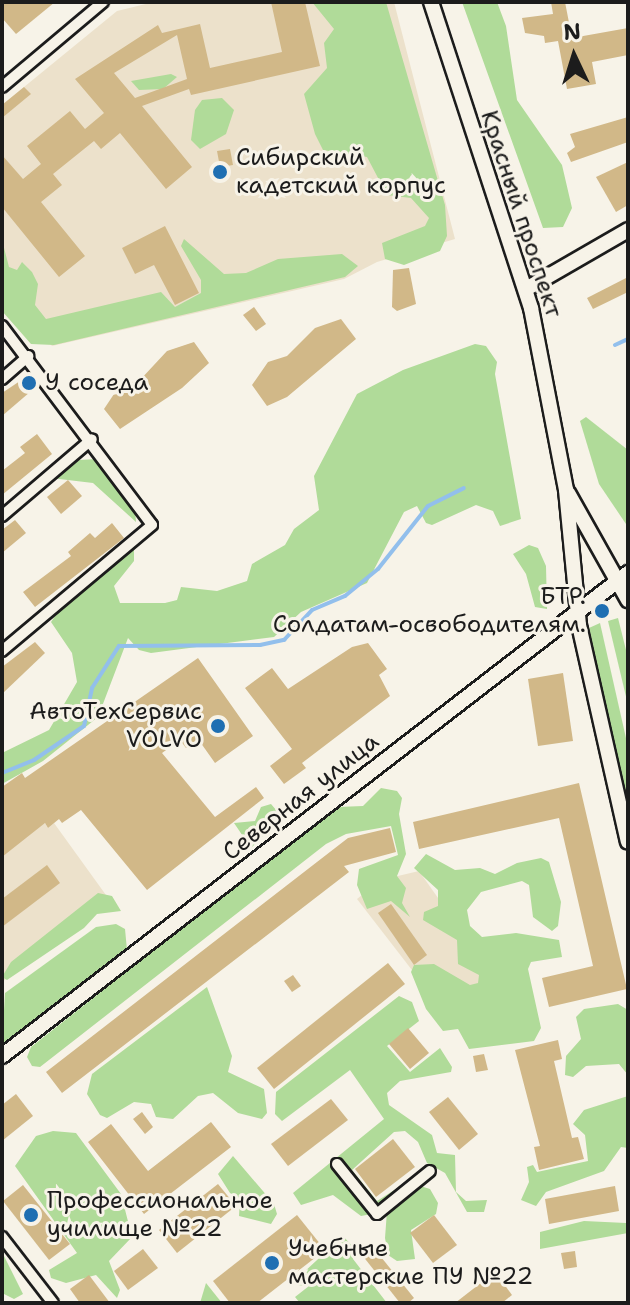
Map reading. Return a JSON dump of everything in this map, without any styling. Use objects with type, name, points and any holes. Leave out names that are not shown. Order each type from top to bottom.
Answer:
[{"type":"main road","name":"Красный проспект","points":[[431,2],[526,289],[566,490],[579,608],[628,842]]},
{"type":"main road","points":[[526,289],[628,230]]},
{"type":"main road","name":"Красный проспект","points":[[566,490],[624,575],[628,600]]},
{"type":"main road","name":"Северная улица","points":[[2,1056],[624,575]]},
{"type":"street","points":[[2,87],[103,2]]},
{"type":"street","points":[[2,326],[92,439],[152,525],[2,651]]},
{"type":"street","points":[[2,379],[28,356]]},
{"type":"street","points":[[2,516],[92,439]]},
{"type":"street","points":[[337,1164],[377,1214],[430,1171]]},
{"type":"street","points":[[2,1237],[53,1303]]},
{"type":"shaded area","name":"Сибирский кадетский корпус","points":[[154,2],[394,2],[455,239],[377,262],[344,279],[52,346],[2,287],[2,105],[117,11]]},
{"type":"shaded area","points":[[45,823],[48,828],[54,823],[111,902],[2,982],[2,846]]},
{"type":"shaded area","points":[[419,871],[498,983],[487,1003],[415,974],[357,899],[381,880]]},
{"type":"green space","points":[[312,2],[386,2],[445,205],[447,236],[440,251],[404,265],[385,259],[382,243],[425,226],[429,218],[411,198],[387,195],[367,157],[323,150],[315,134],[304,94],[327,68],[324,43],[334,29]]},
{"type":"green space","points":[[462,2],[497,2],[506,26],[517,100],[562,165],[572,208],[563,227],[543,228]]},
{"type":"green space","points":[[171,74],[177,77],[163,89],[139,90],[131,81]]},
{"type":"green space","points":[[222,98],[234,110],[226,134],[200,149],[191,140],[195,110],[202,100]]},
{"type":"green space","points":[[184,239],[224,274],[246,273],[278,259],[342,254],[358,266],[345,277],[54,345],[31,344],[2,311],[2,240],[9,267],[17,270],[22,262],[32,272],[38,284],[35,305],[46,319],[161,292],[175,307],[201,293],[201,280],[181,246]]},
{"type":"green space","points":[[475,344],[486,346],[497,362],[495,374],[521,519],[500,526],[493,511],[476,505],[432,525],[426,523],[417,506],[404,512],[367,583],[301,612],[274,637],[151,653],[139,650],[128,638],[98,717],[43,761],[2,784],[2,753],[49,730],[77,682],[72,653],[51,622],[71,593],[129,546],[134,548],[134,561],[114,586],[120,603],[165,603],[177,600],[181,587],[217,591],[247,581],[252,564],[285,545],[294,529],[319,510],[314,476],[357,394],[403,370]]},
{"type":"green space","points":[[586,417],[628,450],[628,527],[599,484],[580,421]]},
{"type":"green space","points":[[97,459],[135,510],[136,522],[93,483],[51,478],[79,460]]},
{"type":"green space","points":[[529,545],[538,548],[546,566],[547,609],[535,607],[526,574],[513,554]]},
{"type":"green space","points":[[618,618],[628,658],[628,705],[608,621]]},
{"type":"green space","points":[[600,623],[628,747],[628,806],[589,628]]},
{"type":"green space","points":[[381,788],[397,791],[402,798],[399,814],[406,854],[397,876],[406,888],[402,903],[410,917],[391,901],[367,909],[357,885],[359,869],[398,855],[391,826],[346,834],[326,844],[40,1067],[32,1066],[27,1057],[31,1047],[305,831],[338,807],[363,806]]},
{"type":"green space","points":[[271,804],[282,817],[251,848],[234,823],[255,821],[261,807]]},
{"type":"green space","points":[[426,854],[455,870],[480,868],[495,874],[517,863],[541,858],[549,862],[561,902],[558,926],[552,931],[533,917],[529,885],[522,881],[481,892],[467,910],[470,926],[482,937],[516,933],[559,940],[562,957],[531,962],[528,969],[541,1028],[534,1041],[469,1049],[458,1029],[443,1031],[426,1009],[411,972],[414,965],[434,964],[470,985],[478,983],[479,975],[458,964],[457,940],[423,920],[424,912],[438,906],[438,890],[414,868]]},
{"type":"green space","points":[[98,893],[112,896],[121,911],[97,914],[84,928],[7,980],[2,977],[11,962]]},
{"type":"green space","points":[[116,924],[125,929],[127,950],[2,1045],[5,993],[96,927]]},
{"type":"green space","points":[[207,987],[232,1056],[228,1072],[264,1089],[267,1113],[262,1119],[238,1113],[213,1093],[198,1096],[173,1119],[156,1117],[151,1104],[134,1102],[107,1118],[100,1115],[87,1094],[92,1074]]},
{"type":"green space","points":[[399,996],[412,1002],[419,1021],[387,1046],[410,1072],[440,1048],[452,1067],[451,1072],[400,1081],[387,1093],[389,1105],[432,1135],[437,1153],[455,1155],[456,1192],[466,1201],[487,1200],[484,1212],[467,1212],[445,1173],[427,1163],[418,1142],[405,1131],[394,1132],[352,1170],[377,1201],[407,1182],[430,1189],[438,1203],[436,1214],[411,1230],[415,1259],[397,1261],[388,1255],[385,1238],[387,1211],[361,1216],[333,1195],[301,1205],[293,1193],[384,1119],[350,1070],[282,1121],[275,1114],[276,1092]]},
{"type":"green space","points":[[618,1004],[628,1010],[628,1075],[619,1064],[586,1066],[573,1077],[565,1075],[566,1056],[581,1039],[576,1017],[584,1009]]},
{"type":"green space","points":[[628,1096],[628,1148],[621,1147],[604,1171],[546,1192],[536,1206],[521,1200],[529,1182],[527,1167],[533,1165],[537,1172],[588,1161],[585,1135],[573,1124],[584,1110]]},
{"type":"green space","points":[[53,1131],[76,1133],[121,1194],[132,1237],[109,1261],[120,1290],[117,1298],[96,1275],[66,1283],[51,1278],[49,1270],[77,1253],[15,1166],[36,1136]]},
{"type":"green space","points":[[233,1156],[274,1204],[277,1214],[271,1224],[239,1216],[240,1199],[230,1193],[218,1174]]},
{"type":"green space","points":[[584,1221],[626,1223],[628,1233],[540,1249],[540,1232]]},
{"type":"green space","points":[[343,1236],[354,1248],[353,1259],[387,1303],[300,1303],[295,1297],[309,1286],[297,1285],[303,1273]]},
{"type":"green space","points":[[2,1252],[23,1294],[14,1299],[2,1293]]},
{"type":"green space","points":[[206,1283],[222,1303],[200,1303]]},
{"type":"building","points":[[2,2],[55,2],[16,34],[2,18]]},
{"type":"building","points":[[271,2],[305,2],[320,66],[191,95],[189,89],[142,106],[192,167],[166,189],[120,133],[101,149],[94,141],[53,174],[62,185],[41,202],[85,256],[59,277],[2,207],[2,155],[23,179],[41,164],[27,146],[70,111],[85,129],[104,113],[75,79],[158,25],[162,33],[200,24],[210,68],[282,52]],"holes":[[[177,35],[187,79],[135,98],[114,73]]]},
{"type":"building","points":[[551,2],[565,2],[572,38],[628,28],[628,55],[592,62],[596,84],[567,89],[558,41],[545,43],[544,36],[525,33],[522,18],[553,14]]},
{"type":"building","points":[[24,87],[31,94],[2,118],[2,105]]},
{"type":"building","points":[[628,117],[628,142],[571,162],[567,153],[575,147],[570,134]]},
{"type":"building","points":[[230,149],[233,165],[220,167],[217,151]]},
{"type":"building","points":[[628,162],[628,205],[616,212],[596,177]]},
{"type":"building","points":[[165,226],[199,293],[175,305],[154,265],[135,274],[122,248]]},
{"type":"building","points":[[409,268],[416,304],[397,311],[392,307],[393,270]]},
{"type":"building","points":[[628,277],[628,292],[593,309],[587,298]]},
{"type":"building","points":[[254,307],[266,324],[256,331],[243,315]]},
{"type":"building","points":[[341,319],[356,339],[287,397],[267,406],[252,385],[268,362],[287,356],[315,328]]},
{"type":"building","points":[[194,342],[209,363],[182,388],[120,429],[104,409],[120,385],[140,380],[167,351]]},
{"type":"building","points":[[29,375],[37,386],[2,416],[2,393]]},
{"type":"building","points":[[37,434],[52,454],[2,495],[2,471],[25,453],[20,447]]},
{"type":"building","points":[[68,480],[82,496],[61,514],[47,497]]},
{"type":"building","points":[[15,520],[26,533],[2,553],[2,530]]},
{"type":"building","points":[[112,523],[124,538],[35,607],[23,592],[71,556],[68,552],[90,533],[95,538]]},
{"type":"building","points":[[35,642],[45,653],[2,694],[2,667]]},
{"type":"building","points":[[368,643],[387,669],[379,675],[390,696],[302,763],[306,768],[284,784],[270,766],[292,749],[245,688],[272,668],[288,689],[352,647]]},
{"type":"building","points":[[198,658],[253,736],[215,763],[198,739],[186,748],[180,740],[162,753],[215,817],[256,787],[264,798],[147,890],[81,810],[62,823],[59,819],[48,828],[45,823],[2,857],[2,787],[22,773],[25,778]]},
{"type":"building","points":[[563,673],[573,741],[538,746],[528,679]]},
{"type":"building","points":[[579,783],[627,989],[549,1007],[542,978],[593,966],[559,818],[419,849],[413,822]]},
{"type":"building","points":[[390,828],[396,852],[344,866],[349,872],[62,1093],[46,1072],[348,838]]},
{"type":"building","points":[[47,865],[60,883],[2,927],[2,899]]},
{"type":"building","points":[[391,904],[427,955],[414,965],[378,913]]},
{"type":"building","points":[[388,963],[405,984],[274,1089],[257,1068]]},
{"type":"building","points":[[293,975],[301,986],[292,992],[284,981]]},
{"type":"building","points":[[408,1028],[429,1053],[410,1069],[389,1044]]},
{"type":"building","points":[[558,1040],[562,1059],[554,1061],[572,1138],[578,1137],[584,1159],[539,1170],[534,1147],[540,1146],[515,1050]]},
{"type":"building","points":[[484,1054],[488,1070],[476,1072],[473,1056]]},
{"type":"building","points":[[16,1094],[33,1116],[2,1141],[2,1105]]},
{"type":"building","points":[[448,1097],[478,1134],[459,1150],[429,1112]]},
{"type":"building","points":[[331,1099],[348,1120],[288,1166],[271,1144]]},
{"type":"building","points":[[142,1112],[153,1127],[145,1134],[133,1119]]},
{"type":"building","points":[[211,1122],[231,1147],[144,1214],[88,1142],[111,1124],[148,1171]]},
{"type":"building","points":[[393,1139],[415,1167],[376,1197],[355,1169]]},
{"type":"building","points":[[218,1184],[236,1206],[177,1253],[159,1230]]},
{"type":"building","name":"Профессиональное училище №22","points":[[23,1185],[70,1244],[49,1260],[3,1201]]},
{"type":"building","points":[[615,1186],[619,1211],[549,1224],[545,1199]]},
{"type":"building","name":"Учебные мастерские ПУ №22","points":[[297,1215],[325,1250],[257,1303],[230,1303],[213,1281]]},
{"type":"building","points":[[434,1215],[457,1245],[433,1263],[410,1233]]},
{"type":"building","points":[[373,1247],[414,1298],[408,1303],[400,1303],[362,1255]]},
{"type":"building","points":[[143,1249],[158,1268],[128,1290],[114,1271]]},
{"type":"building","points":[[575,1251],[577,1267],[564,1269],[561,1253]]},
{"type":"building","points":[[495,1272],[512,1295],[502,1303],[455,1303]]},
{"type":"building","points":[[89,1275],[110,1303],[80,1303],[70,1289]]},
{"type":"waterway","points":[[615,345],[628,339]]},
{"type":"waterway","points":[[2,773],[34,760],[84,726],[92,688],[119,646],[260,645],[284,640],[312,610],[345,596],[378,569],[428,506],[464,488]]},
{"type":"place","name":"Сибирский кадетский корпус","points":[[220,172]]},
{"type":"place","name":"У соседа","points":[[29,383]]},
{"type":"place","name":"БТР. Солдатам-освободителям.","points":[[602,611]]},
{"type":"place","name":"АвтоТехСервис VOLVO","points":[[218,726]]},
{"type":"place","name":"Профессиональное училище №22","points":[[31,1215]]},
{"type":"place","name":"Учебные мастерские ПУ №22","points":[[272,1263]]}]
